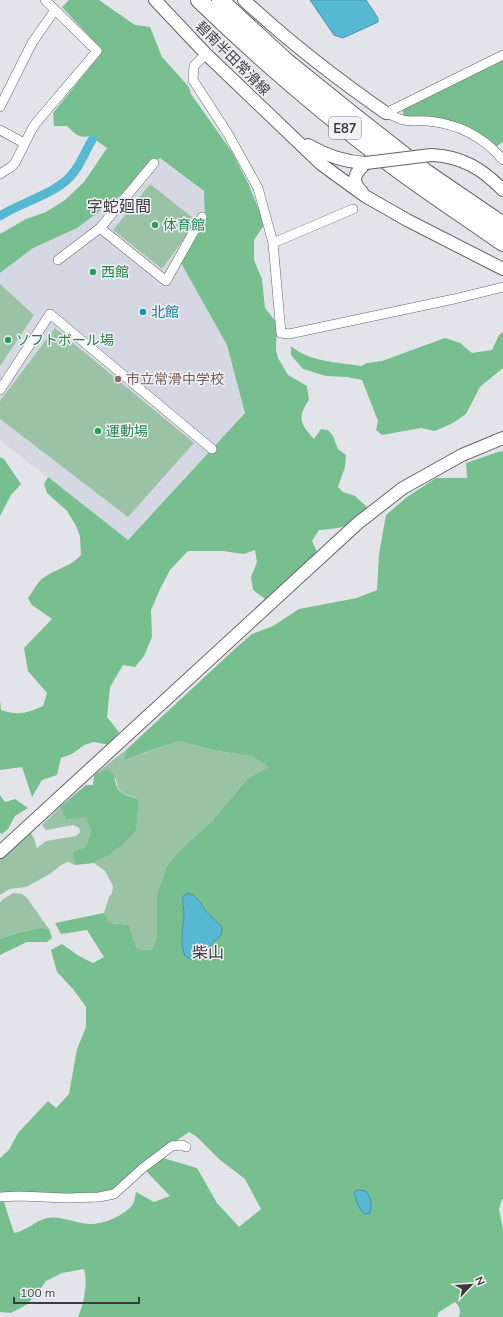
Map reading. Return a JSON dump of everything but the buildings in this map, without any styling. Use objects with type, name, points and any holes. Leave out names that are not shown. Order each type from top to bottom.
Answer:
[{"type":"highway","name":"E87","points":[[199,0],[256,53],[329,115],[393,166],[503,243]]},
{"type":"highway","name":"E87","points":[[220,0],[286,61],[353,115],[427,173],[503,225]]},
{"type":"street","points":[[0,174],[12,166],[36,122],[97,51],[45,0]]},
{"type":"street","name":"碧南半田常滑線","points":[[155,0],[206,54],[321,164],[366,196],[407,220],[503,269]]},
{"type":"street","points":[[244,0],[290,40],[360,95],[386,113],[404,120],[428,121],[455,126],[477,137],[493,148],[503,160]]},
{"type":"street","points":[[0,107],[32,43],[55,10]]},
{"type":"street","points":[[206,54],[194,66],[193,80],[228,134],[258,188],[273,243],[281,333],[285,334],[454,299],[503,287]]},
{"type":"street","points":[[386,113],[503,55]]},
{"type":"street","points":[[0,130],[24,144]]},
{"type":"street","name":"碧南半田常滑線","points":[[291,135],[326,155],[344,161],[366,163],[431,155],[458,159],[478,169],[503,190]]},
{"type":"street","points":[[58,260],[100,228],[154,163]]},
{"type":"street","name":"碧南半田常滑線","points":[[366,163],[355,174],[356,186],[366,196]]},
{"type":"street","points":[[273,243],[353,209]]},
{"type":"street","points":[[100,228],[166,281],[202,217]]},
{"type":"street","points":[[0,390],[50,314],[212,449]]},
{"type":"street","points":[[0,852],[358,523],[403,488],[462,455],[503,438]]},
{"type":"street","points":[[0,1197],[19,1196],[68,1198],[99,1197],[114,1194],[144,1167],[172,1146],[182,1145],[186,1148]]},
{"type":"shaded area","name":"市立常滑中学校","points":[[160,158],[204,191],[205,222],[181,263],[227,345],[245,413],[127,540],[0,440],[0,273],[33,248],[77,228],[116,199]]},
{"type":"green space","points":[[69,0],[99,0],[135,25],[150,27],[162,57],[189,87],[191,94],[232,152],[249,185],[263,220],[264,225],[254,240],[254,260],[262,279],[265,308],[277,323],[276,350],[278,358],[288,375],[307,386],[309,400],[303,411],[303,425],[314,439],[321,429],[328,430],[333,436],[338,449],[346,455],[345,467],[338,487],[343,492],[355,496],[367,507],[351,523],[341,527],[319,530],[312,541],[317,552],[265,599],[253,590],[251,577],[257,562],[255,550],[244,554],[223,551],[188,551],[170,570],[151,610],[152,637],[144,656],[135,667],[123,665],[110,687],[107,717],[119,732],[109,745],[94,742],[84,745],[72,754],[61,758],[57,775],[42,780],[32,797],[22,767],[0,770],[0,700],[1,710],[13,713],[23,713],[43,706],[47,693],[28,671],[24,648],[52,619],[32,605],[28,598],[43,578],[73,562],[81,555],[80,536],[76,526],[67,511],[47,493],[44,484],[48,477],[128,540],[245,413],[227,345],[181,263],[205,222],[204,191],[160,158],[116,199],[77,228],[33,248],[0,273],[0,234],[26,219],[46,212],[65,200],[84,182],[107,148],[90,136],[83,137],[77,135],[67,126],[54,126],[53,113],[98,57],[98,46],[62,7]]},
{"type":"green space","points":[[503,58],[503,142],[497,146],[479,133],[457,122],[404,117],[402,108]]},
{"type":"green space","name":"体育館","points":[[150,184],[197,221],[162,269],[113,230]]},
{"type":"green space","name":"ソフトボール場","points":[[0,284],[34,315],[0,366]]},
{"type":"green space","name":"運動場","points":[[55,328],[194,443],[128,517],[0,419],[0,401]]},
{"type":"green space","points":[[503,332],[503,368],[480,387],[466,414],[453,423],[435,431],[421,428],[382,435],[376,430],[378,421],[362,380],[347,377],[326,376],[303,369],[291,355],[291,346],[306,355],[315,358],[361,366],[367,363],[382,361],[445,338],[460,343],[472,353],[492,350],[499,335]]},
{"type":"green space","points":[[503,451],[503,1199],[499,1209],[503,1230],[503,1317],[459,1317],[460,1309],[455,1302],[439,1312],[437,1317],[78,1317],[85,1293],[86,1281],[84,1269],[62,1273],[46,1281],[26,1305],[11,1313],[0,1312],[0,1200],[3,1199],[14,1233],[23,1230],[38,1221],[53,1217],[87,1224],[104,1222],[115,1218],[130,1208],[134,1202],[136,1192],[154,1202],[170,1196],[146,1171],[163,1158],[197,1168],[217,1203],[239,1227],[261,1209],[245,1179],[220,1160],[197,1137],[189,1132],[145,1162],[112,1193],[100,1195],[0,1194],[0,1158],[9,1150],[18,1133],[48,1101],[56,1108],[69,1094],[77,1049],[86,1027],[86,1007],[73,989],[57,972],[51,950],[62,944],[79,956],[93,963],[104,957],[87,930],[61,934],[55,923],[104,913],[110,923],[129,925],[137,949],[152,950],[157,935],[157,894],[167,865],[183,847],[213,820],[247,779],[268,767],[251,756],[217,751],[179,741],[123,760],[127,749],[252,634],[273,626],[299,609],[357,598],[377,590],[379,554],[386,515],[407,497],[436,478],[467,478],[466,463]],"holes":[[[354,1195],[371,1200],[363,1213]]]},
{"type":"green space","points":[[0,457],[4,459],[21,484],[11,495],[0,516]]},
{"type":"green space","points":[[179,741],[217,751],[251,756],[268,767],[247,779],[213,820],[183,847],[167,865],[157,894],[157,935],[152,950],[137,949],[129,925],[110,923],[104,913],[109,897],[112,893],[113,886],[105,871],[94,863],[109,855],[124,844],[136,831],[139,799],[122,793],[118,788],[116,779],[107,769],[94,775],[127,749],[123,759]]},
{"type":"green space","points":[[107,769],[113,774],[118,789],[122,793],[139,799],[136,831],[124,844],[109,855],[94,863],[75,865],[72,852],[85,847],[91,832],[86,817],[66,820],[60,807],[86,785],[93,785],[94,775]]},
{"type":"green space","points":[[0,795],[5,802],[15,799],[28,808],[15,816],[8,829],[2,834],[0,833]]},
{"type":"green space","points":[[60,807],[66,820],[86,816],[91,832],[85,847],[72,852],[75,865],[68,862],[26,887],[10,889],[0,895],[0,859],[30,832],[37,848],[46,841],[76,836],[80,832],[79,828],[73,825],[46,830],[42,825]]},
{"type":"green space","points":[[13,893],[22,894],[27,898],[49,929],[30,930],[0,939],[0,903]]},
{"type":"green space","points":[[42,928],[49,929],[52,938],[47,942],[27,942],[0,955],[0,939],[21,932]]},
{"type":"water","points":[[310,0],[366,0],[378,18],[378,22],[343,38],[334,35]]},
{"type":"water","points":[[188,893],[193,895],[200,902],[205,910],[221,926],[222,931],[220,937],[213,942],[203,955],[191,959],[185,956],[182,946],[184,915],[183,896]]},
{"type":"water","points":[[357,1190],[366,1191],[369,1196],[371,1205],[369,1214],[363,1213],[355,1198],[354,1192]]},
{"type":"waterway","points":[[0,216],[50,192],[67,180],[77,168],[92,140]]},
{"type":"place","name":"体育館","points":[[155,225]]},
{"type":"place","name":"西館","points":[[93,272]]},
{"type":"place","name":"北館","points":[[143,312]]},
{"type":"place","name":"ソフトボール場","points":[[8,340]]},
{"type":"place","name":"市立常滑中学校","points":[[118,379]]},
{"type":"place","name":"運動場","points":[[98,431]]},
{"type":"district","name":"字蛇廻間","points":[[119,206]]},
{"type":"district","name":"柴山","points":[[208,952]]}]
